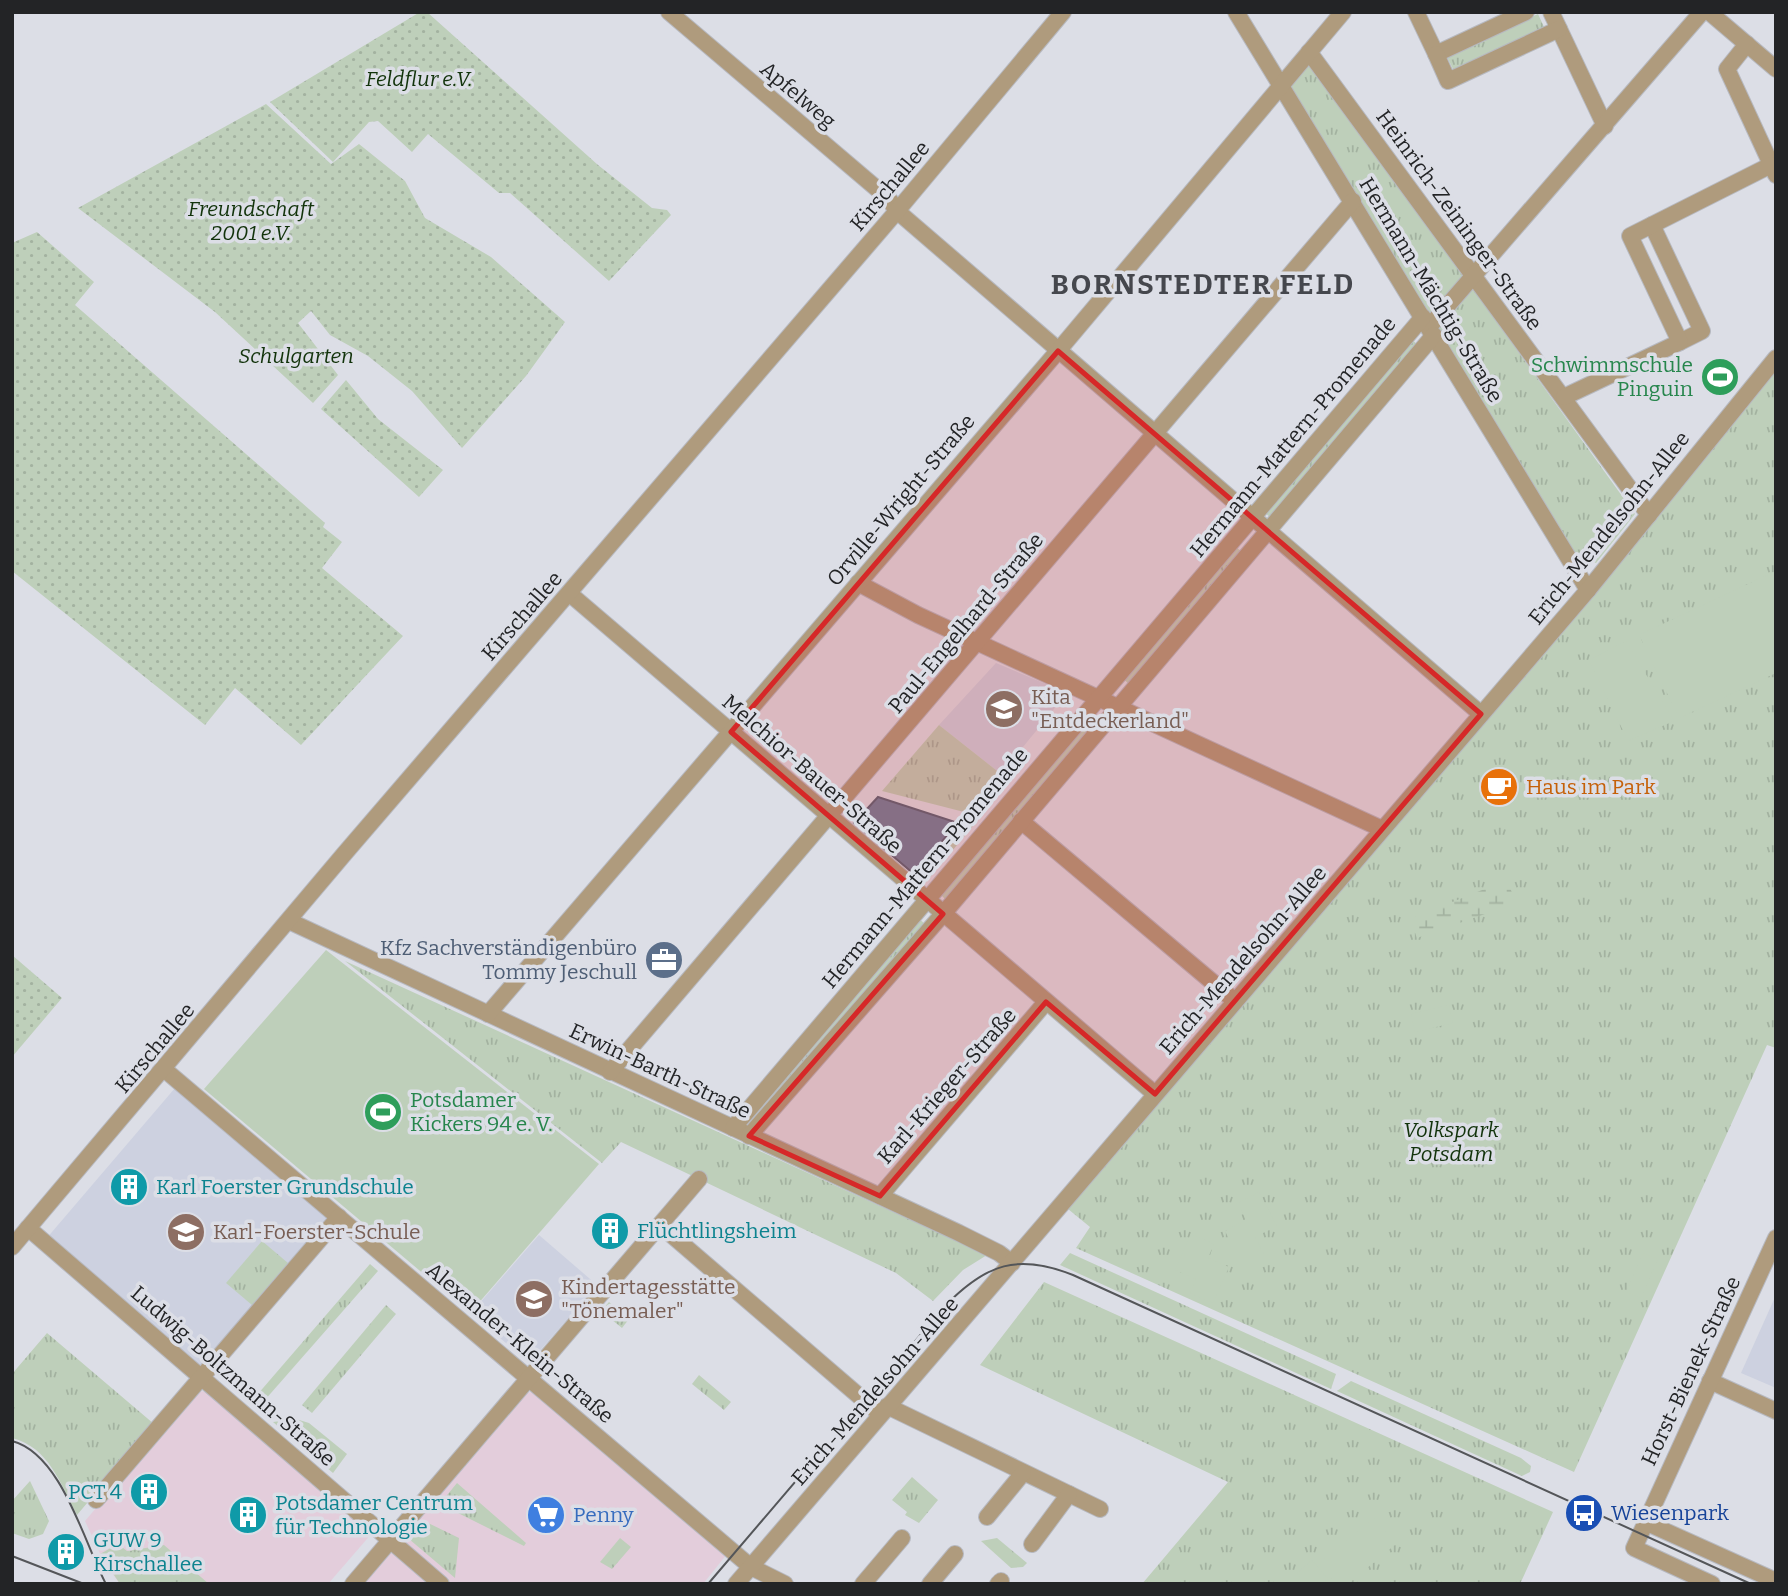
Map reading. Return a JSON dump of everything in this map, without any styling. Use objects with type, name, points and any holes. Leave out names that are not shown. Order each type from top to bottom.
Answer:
[{"type":"street","name":"Apfelweg","points":[[668,12],[889,199],[897,211],[1153,435],[1268,530],[1481,714]]},
{"type":"street","name":"Kirschallee","points":[[12,1247],[897,211],[1063,12]]},
{"type":"street","name":"Hermann-Mächtig-Straße","points":[[1236,12],[1588,590]]},
{"type":"street","name":"Orville-Wright-Straße","points":[[488,1014],[1058,351],[1343,12]]},
{"type":"street","points":[[1416,12],[1448,81],[1559,29]]},
{"type":"street","points":[[1436,54],[1526,12]]},
{"type":"street","points":[[1551,12],[1605,126]]},
{"type":"street","name":"Hermann-Mattern-Promenade","points":[[733,1128],[1253,518],[1429,326],[1702,12]]},
{"type":"street","points":[[1709,12],[1776,69]]},
{"type":"street","points":[[1680,342],[1630,236],[1773,170],[1727,69],[1747,44]]},
{"type":"street","name":"Heinrich-Zeininger-Straße","points":[[1309,52],[1649,515]]},
{"type":"street","name":"Paul-Engelhard-Straße","points":[[610,1072],[1353,201]]},
{"type":"street","points":[[1564,397],[1702,331],[1652,225]]},
{"type":"street","name":"Hermann-Mattern-Promenade","points":[[749,1136],[943,914],[1268,530],[1429,326]]},
{"type":"street","name":"Erich-Mendelsohn-Allee","points":[[736,1584],[1588,590],[1776,358]]},
{"type":"street","points":[[858,583],[977,642],[1382,829]]},
{"type":"street","name":"Melchior-Bauer-Straße","points":[[570,594],[1155,1094]]},
{"type":"street","points":[[1021,821],[1235,1000]]},
{"type":"street","name":"Erwin-Barth-Straße","points":[[289,921],[999,1252],[1012,1263]]},
{"type":"street","name":"Karl-Krieger-Straße","points":[[880,1196],[1046,1002]]},
{"type":"street","name":"Alexander-Klein-Straße","points":[[165,1070],[751,1567],[785,1584]]},
{"type":"street","points":[[354,1584],[699,1179]]},
{"type":"street","points":[[96,1500],[339,1217]]},
{"type":"street","points":[[660,1225],[884,1410],[1100,1509]]},
{"type":"street","name":"Ludwig-Boltzmann-Straße","points":[[28,1228],[441,1584]]},
{"type":"street","name":"Horst-Bienek-Straße","points":[[1713,1584],[1634,1548],[1775,1241]]},
{"type":"street","points":[[1710,1381],[1776,1411]]},
{"type":"street","points":[[987,1517],[1023,1473]]},
{"type":"street","points":[[1032,1544],[1069,1494]]},
{"type":"street","points":[[1645,1522],[1776,1581]]},
{"type":"street","points":[[863,1584],[902,1538]]},
{"type":"street","points":[[930,1584],[955,1554]]},
{"type":"highlighted area","points":[[1058,351],[1481,714],[1155,1094],[1046,1002],[880,1196],[749,1136],[943,914],[731,732]]},
{"type":"shaded area","name":"Kita \"Entdeckerland\"","points":[[996,663],[1067,693],[1001,774],[939,725]]},
{"type":"shaded area","name":"Karl-Foerster-Schule","points":[[175,1088],[329,1220],[205,1364],[200,1365],[193,1364],[46,1239]]},
{"type":"shaded area","name":"Kindertagesstätte \"Tönemaler\"","points":[[539,1235],[597,1285],[529,1363],[471,1313]]},
{"type":"shaded area","points":[[1776,1295],[1776,1388],[1741,1373]]},
{"type":"shaded area","name":"Potsdamer Centrum für Technologie","points":[[199,1391],[208,1392],[373,1532],[328,1584],[120,1584],[104,1562],[85,1521],[191,1396]]},
{"type":"shaded area","points":[[530,1392],[539,1394],[727,1554],[703,1584],[364,1584],[520,1396]]},
{"type":"green space","name":"Feldflur e.V.","points":[[420,12],[427,12],[598,165],[652,208],[667,210],[671,215],[609,281],[510,193],[499,193],[428,134],[412,152],[378,121],[369,122],[333,162],[270,102]]},
{"type":"green space","points":[[1538,14],[1545,29],[1454,71],[1447,57]]},
{"type":"green space","points":[[1304,65],[1314,68],[1635,514],[1596,563],[1576,556],[1293,95],[1291,82]]},
{"type":"green space","name":"Freundschaft 2001 e.V.","points":[[266,104],[331,164],[359,144],[405,181],[425,218],[491,257],[565,322],[526,376],[462,448],[412,391],[368,356],[330,335],[311,311],[298,323],[338,375],[313,403],[215,312],[78,208]]},
{"type":"green space","points":[[37,232],[94,282],[75,305],[325,523],[323,527],[342,542],[322,568],[403,636],[301,745],[235,688],[205,725],[12,571],[12,243]]},
{"type":"green space","points":[[1412,339],[1418,346],[1271,518],[1264,512]]},
{"type":"green space","name":"Volkspark Potsdam","points":[[1776,371],[1776,1048],[1767,1045],[1574,1472],[1076,1248],[1090,1227],[1068,1209]]},
{"type":"green space","points":[[346,380],[378,419],[443,470],[419,497],[321,409]]},
{"type":"green space","points":[[1235,546],[1242,552],[1129,684],[1121,677]]},
{"type":"green space","points":[[1776,571],[1776,673],[1679,718],[1639,635]]},
{"type":"green space","points":[[1626,641],[1674,721],[1628,741],[1589,660]]},
{"type":"green space","points":[[1091,715],[1098,721],[945,899],[938,892]]},
{"type":"green space","points":[[939,725],[1001,774],[968,813],[882,791]]},
{"type":"green space","points":[[967,825],[973,826],[926,882],[922,878]]},
{"type":"green space","points":[[1507,880],[1516,903],[1417,938],[1410,919]]},
{"type":"green space","points":[[916,916],[925,924],[756,1121],[747,1115]]},
{"type":"green space","name":"Potsdamer Kickers 94 e. V.","points":[[326,950],[599,1164],[470,1313],[204,1089]]},
{"type":"green space","points":[[12,955],[62,998],[12,1057]]},
{"type":"green space","points":[[345,961],[987,1255],[963,1270],[933,1301],[896,1273],[621,1142],[602,1163]]},
{"type":"green space","points":[[1449,1005],[1453,1023],[1415,1032],[1411,1014]]},
{"type":"green space","points":[[1259,1192],[1277,1226],[1255,1237],[1264,1254],[1242,1265],[1225,1231],[1246,1220],[1238,1203]]},
{"type":"green space","points":[[1191,1234],[1214,1244],[1208,1258],[1229,1267],[1213,1303],[1190,1293],[1196,1279],[1175,1270]]},
{"type":"green space","points":[[262,1241],[288,1263],[252,1305],[226,1283]]},
{"type":"green space","points":[[1070,1253],[1336,1374],[1331,1389],[1060,1265]]},
{"type":"green space","points":[[1643,1253],[1658,1259],[1641,1298],[1626,1292]]},
{"type":"green space","points":[[370,1264],[378,1271],[264,1401],[257,1395]]},
{"type":"green space","points":[[1044,1282],[1553,1512],[1520,1584],[1142,1584],[1228,1482],[980,1365]]},
{"type":"green space","points":[[609,1302],[629,1319],[622,1328],[601,1311]]},
{"type":"green space","points":[[386,1305],[396,1314],[312,1413],[302,1405]]},
{"type":"green space","points":[[47,1333],[154,1424],[77,1515],[45,1458],[25,1443],[12,1438],[12,1374]]},
{"type":"green space","points":[[699,1375],[731,1402],[724,1410],[692,1384]]},
{"type":"green space","points":[[1351,1381],[1521,1458],[1531,1466],[1530,1472],[1522,1476],[1337,1391]]},
{"type":"green space","points":[[296,1419],[309,1423],[347,1454],[333,1473],[273,1422]]},
{"type":"green space","points":[[912,1477],[938,1500],[919,1523],[905,1515],[907,1512],[892,1500]]},
{"type":"green space","points":[[30,1481],[49,1521],[43,1534],[29,1539],[12,1533],[12,1501]]},
{"type":"green space","points":[[457,1483],[526,1543],[524,1546],[442,1505],[437,1513],[434,1511]]},
{"type":"green space","points":[[1374,1518],[1396,1544],[1348,1584],[1336,1584],[1319,1563]]},
{"type":"green space","points":[[424,1521],[459,1538],[455,1578],[409,1539]]},
{"type":"green space","points":[[620,1538],[631,1547],[612,1569],[600,1562]]},
{"type":"green space","points":[[997,1538],[1027,1563],[1023,1567],[1011,1568],[981,1541]]},
{"type":"green space","points":[[118,1544],[127,1551],[164,1545],[209,1584],[120,1584],[100,1554]]},
{"type":"green space","points":[[1312,1560],[1328,1579],[1321,1584],[1305,1584],[1297,1573]]},
{"type":"water","points":[[878,797],[958,823],[914,874],[854,823]]},
{"type":"tram line","points":[[708,1584],[946,1305],[975,1280],[989,1272],[1019,1264],[1053,1268],[1073,1275],[1751,1584]]},
{"type":"tram line","points":[[12,1441],[29,1449],[45,1463],[58,1481],[106,1584]]},
{"type":"tram line","points":[[12,1556],[84,1584]]},
{"type":"place","name":"Schwimmschule Pinguin","points":[[1720,377]]},
{"type":"place","name":"Kita \"Entdeckerland\"","points":[[1004,709]]},
{"type":"place","name":"Haus im Park","points":[[1499,787]]},
{"type":"place","name":"Kfz Sachverständigenbüro Tommy Jeschull","points":[[664,960]]},
{"type":"place","name":"Potsdamer Kickers 94 e. V.","points":[[383,1112]]},
{"type":"place","name":"Karl Foerster Grundschule","points":[[129,1187]]},
{"type":"place","name":"Flüchtlingsheim","points":[[610,1231]]},
{"type":"place","name":"Karl-Foerster-Schule","points":[[186,1232]]},
{"type":"place","name":"Kindertagesstätte \"Tönemaler\"","points":[[534,1299]]},
{"type":"place","name":"PCT 4","points":[[149,1492]]},
{"type":"place","name":"Wiesenpark","points":[[1584,1513]]},
{"type":"place","name":"Potsdamer Centrum für Technologie","points":[[248,1515]]},
{"type":"place","name":"Penny","points":[[546,1515]]},
{"type":"place","name":"GUW 9 Kirschallee","points":[[66,1552]]},
{"type":"district","name":"BORNSTEDTER FELD","points":[[1203,284]]},
{"type":"park label","name":"Schulgarten","points":[[296,356]]}]
